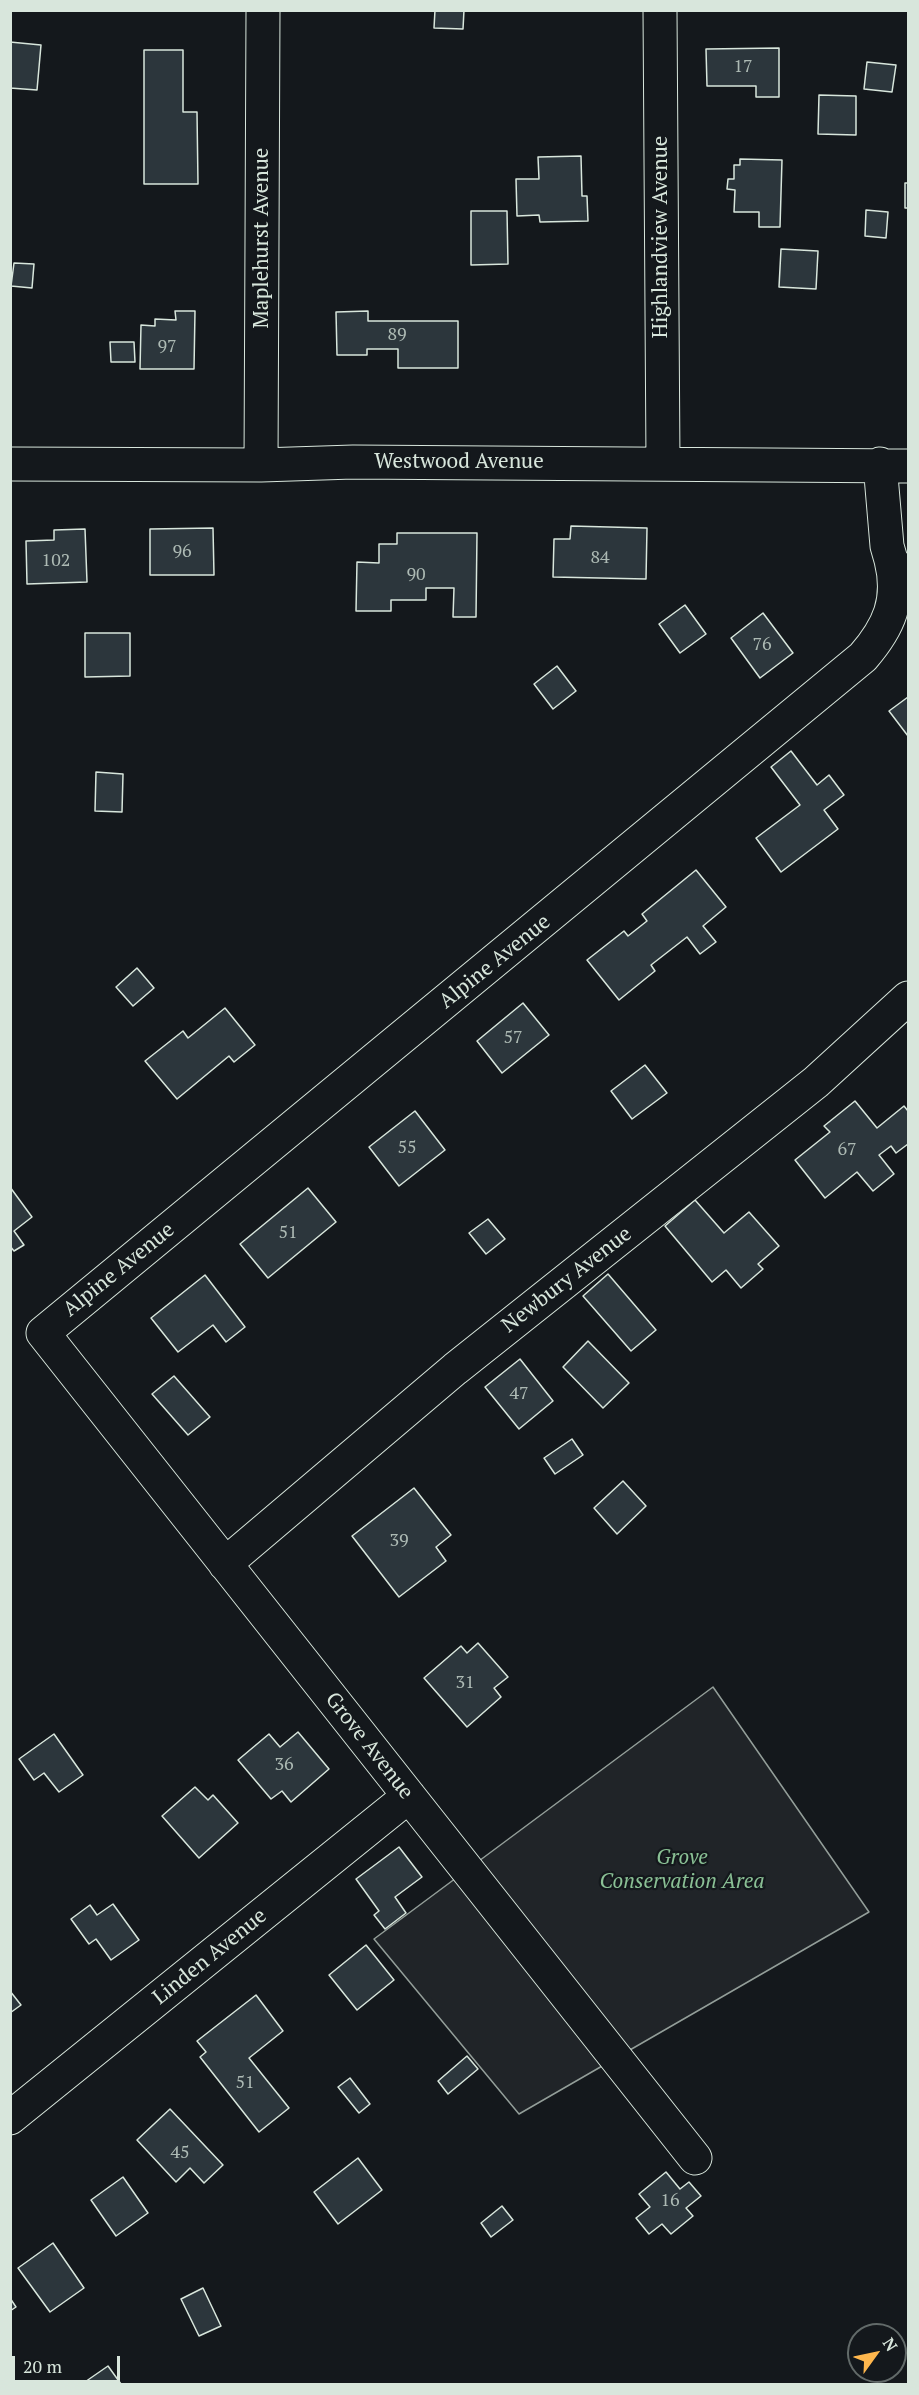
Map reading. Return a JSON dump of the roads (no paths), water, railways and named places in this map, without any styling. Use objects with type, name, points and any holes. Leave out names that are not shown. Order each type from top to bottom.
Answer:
[{"type":"street","name":"Maplehurst Avenue","points":[[261,465],[263,10]]},
{"type":"street","name":"Highlandview Avenue","points":[[660,10],[663,463]]},
{"type":"street","name":"Westwood Avenue","points":[[10,464],[261,465],[353,462],[894,465]]},
{"type":"street","name":"Alpine Avenue","points":[[43,1333],[820,695],[863,657],[877,641],[892,607],[900,571],[887,546],[894,465]]},
{"type":"street","name":"Newbury Avenue","points":[[225,1564],[455,1369],[816,1082],[909,998]]},
{"type":"street","name":"Grove Avenue","points":[[43,1333],[695,2158]]},
{"type":"street","name":"Linden Avenue","points":[[10,2118],[409,1796]]},
{"type":"park label","name":"Grove Conservation Area","points":[[682,1870]]}]
